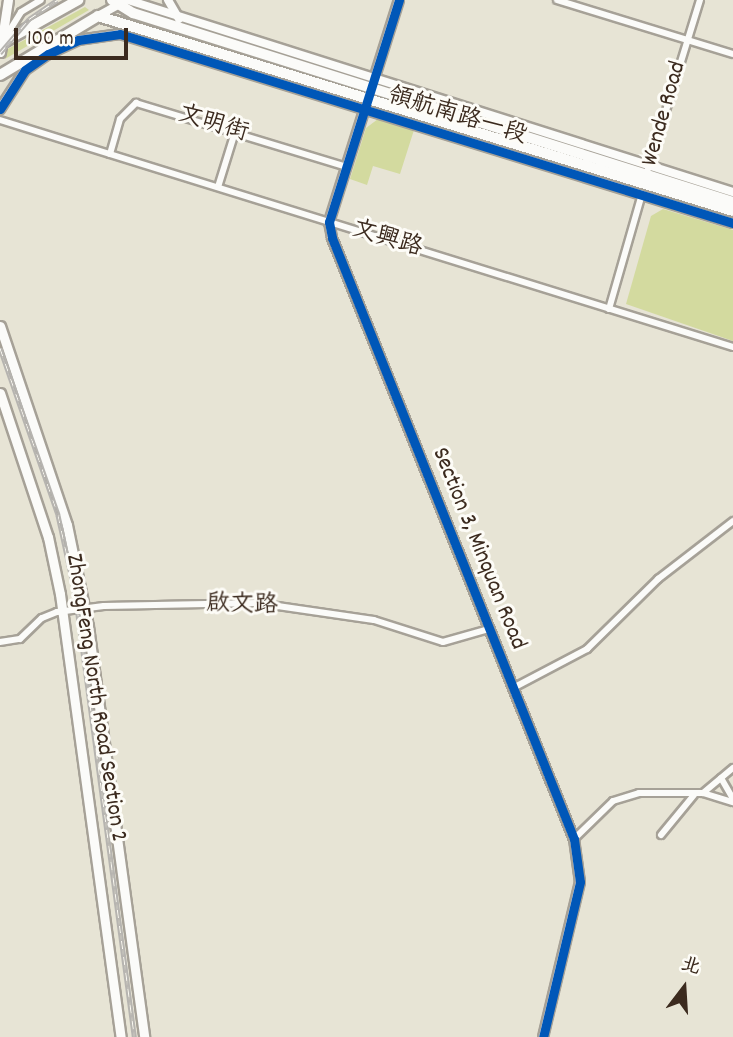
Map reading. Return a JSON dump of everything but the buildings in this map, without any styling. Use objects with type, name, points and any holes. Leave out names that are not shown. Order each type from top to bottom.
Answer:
[{"type":"main road","points":[[0,46],[8,0]]},
{"type":"main road","points":[[0,46],[78,0]]},
{"type":"main road","name":"領航南路一段","points":[[121,1],[133,13],[369,94]]},
{"type":"main road","points":[[0,75],[98,16]]},
{"type":"main road","name":"領航南路一段","points":[[98,16],[369,94],[646,180],[733,211]]},
{"type":"main road","name":"領航南路一段","points":[[646,180],[733,202]]},
{"type":"main road","name":"ZhongFeng North Road Section 2","points":[[0,326],[67,525],[85,609],[144,1037]]},
{"type":"main road","name":"ZhongFeng North Road Section 2","points":[[0,393],[48,537],[63,610],[121,1037]]},
{"type":"street","points":[[0,46],[21,12],[41,0]]},
{"type":"street","points":[[168,0],[179,19]]},
{"type":"street","points":[[330,222],[398,0]]},
{"type":"street","points":[[557,0],[733,54]]},
{"type":"street","name":"Wende Road","points":[[609,309],[700,0]]},
{"type":"street","points":[[98,16],[121,1]]},
{"type":"street","name":"領航南路一段","points":[[121,1],[179,19],[369,94],[646,180],[733,223]]},
{"type":"street","points":[[134,27],[169,49]]},
{"type":"street","name":"領航南路一段","points":[[0,110],[25,70],[78,40],[120,34],[169,49],[369,94]]},
{"type":"street","name":"文明街","points":[[110,154],[120,119],[135,103],[347,167]]},
{"type":"street","name":"文興路","points":[[0,120],[733,347]]},
{"type":"street","points":[[218,187],[235,132]]},
{"type":"street","name":"領航南路一段","points":[[646,180],[733,192]]},
{"type":"street","name":"Section 3, Minquan Road","points":[[330,222],[332,239],[574,839],[580,882],[543,1037]]},
{"type":"street","points":[[513,688],[587,649],[658,579],[733,521]]},
{"type":"street","name":"啟文路","points":[[0,642],[20,639],[42,618],[63,610],[257,603],[374,620],[443,642],[489,629]]},
{"type":"street","points":[[703,793],[733,768]]},
{"type":"street","points":[[721,778],[733,800]]},
{"type":"street","points":[[574,839],[613,801],[639,793],[703,793],[733,800]]},
{"type":"street","points":[[661,835],[694,795]]},
{"type":"green space","points":[[85,7],[89,10],[5,59],[4,51]]},
{"type":"green space","points":[[378,119],[414,130],[400,174],[373,166],[367,185],[350,179],[366,128]]},
{"type":"green space","points":[[663,209],[733,230],[733,341],[626,304],[651,216]]},
{"type":"railway","points":[[0,53],[29,19],[57,0]]},
{"type":"railway","points":[[0,348],[58,515],[75,592],[134,1037]]},
{"type":"cycle path","points":[[399,0],[329,222],[332,238],[574,839],[580,882],[543,1037]]},
{"type":"cycle path","points":[[0,109],[25,70],[48,54],[78,40],[120,34],[733,223]]}]
